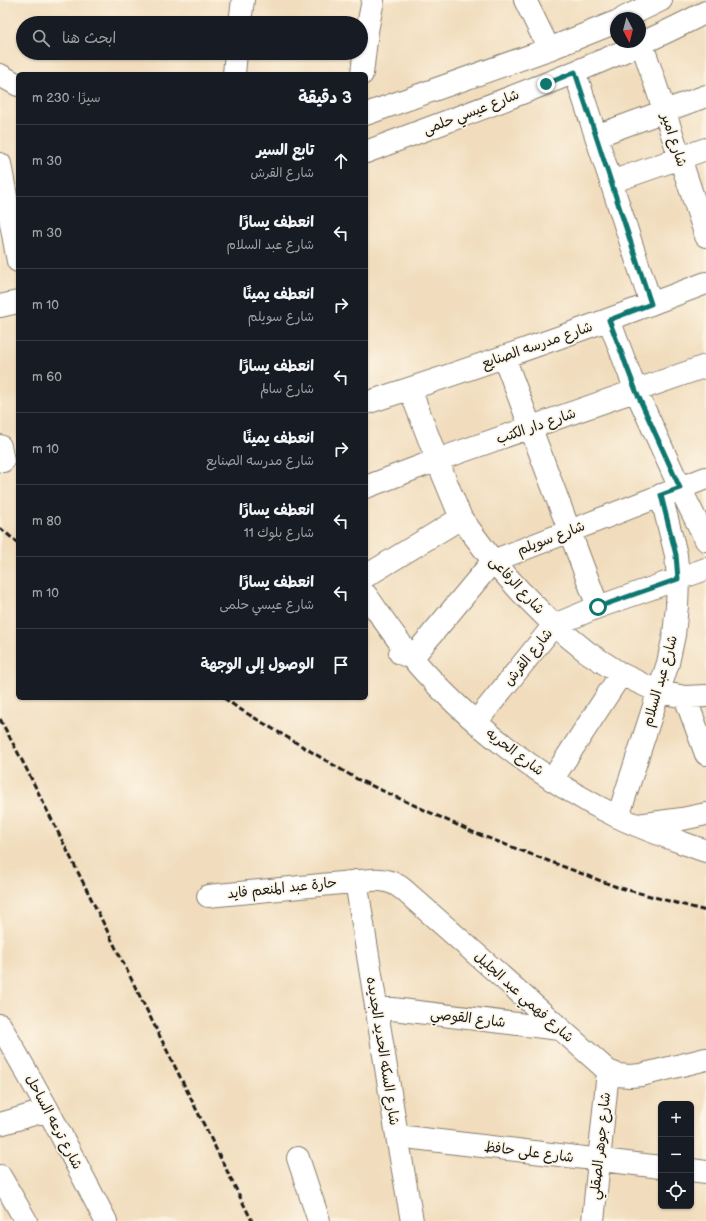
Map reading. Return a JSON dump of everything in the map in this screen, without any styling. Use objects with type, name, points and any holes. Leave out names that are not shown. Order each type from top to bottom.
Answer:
[{"type":"street","points":[[241,16],[243,0]]},
{"type":"street","points":[[368,26],[373,0]]},
{"type":"street","points":[[525,0],[549,49]]},
{"type":"street","points":[[636,12],[661,0]]},
{"type":"street","name":"شارع عيسي حلمى","points":[[646,42],[671,31],[706,12]]},
{"type":"street","points":[[368,113],[549,49],[610,24]]},
{"type":"street","name":"شارع عيسي حلمى","points":[[368,151],[575,72],[632,48]]},
{"type":"street","name":"شارع امير","points":[[643,48],[706,236]]},
{"type":"street","points":[[234,72],[235,60]]},
{"type":"street","points":[[362,72],[364,60]]},
{"type":"street","points":[[575,72],[651,304]]},
{"type":"street","points":[[0,75],[16,84]]},
{"type":"street","points":[[596,136],[706,96]]},
{"type":"street","points":[[611,182],[706,149]]},
{"type":"street","points":[[7,171],[16,245]]},
{"type":"street","name":"شارع مدرسه الصنايع","points":[[368,402],[609,320],[706,283]]},
{"type":"street","points":[[0,306],[16,302]]},
{"type":"street","points":[[609,320],[636,391],[670,492],[706,540]]},
{"type":"street","points":[[504,357],[598,607]]},
{"type":"street","name":"شارع دار الكتب","points":[[368,486],[437,460],[706,366]]},
{"type":"street","name":"شارع الرفاعى","points":[[410,389],[461,518],[493,561],[521,592],[554,625],[586,652],[621,674],[659,692],[685,697],[706,696]]},
{"type":"street","name":"شارع سويلم","points":[[412,658],[493,561],[706,478]]},
{"type":"street","name":"شارع عبد السلام","points":[[627,821],[659,692],[668,663],[678,606],[678,579],[670,492]]},
{"type":"street","points":[[368,575],[461,518]]},
{"type":"street","name":"شارع القرش","points":[[476,722],[554,625],[598,607],[706,569]]},
{"type":"street","name":"شارع الحريه","points":[[368,599],[412,658],[441,689],[476,722],[513,752],[552,780],[584,799],[627,821],[706,851]]},
{"type":"street","points":[[368,620],[387,644],[412,658]]},
{"type":"street","points":[[552,780],[621,674]]},
{"type":"street","points":[[685,697],[706,754]]},
{"type":"street","points":[[627,821],[682,819],[706,814]]},
{"type":"street","name":"شارع فهمي عبد الجليل","points":[[356,881],[381,879],[398,885],[608,1071],[630,1076],[642,1075],[706,1059]]},
{"type":"street","name":"حارة عبد المنعم فايد","points":[[208,896],[356,881]]},
{"type":"street","name":"شارع السكه الحديد الجديده","points":[[356,881],[412,1221]]},
{"type":"street","name":"شارع القوصي","points":[[376,1007],[560,1029]]},
{"type":"street","name":"شارع ترعه الساحل","points":[[0,1025],[48,1110],[106,1221]]},
{"type":"street","name":"شارع جوهر الصقلي","points":[[593,1221],[608,1071]]},
{"type":"street","points":[[0,1124],[48,1110]]},
{"type":"street","name":"شارع على حافظ","points":[[397,1136],[658,1167]]},
{"type":"street","points":[[298,1158],[319,1221]]},
{"type":"street","points":[[694,1170],[706,1172]]},
{"type":"street","points":[[0,1176],[20,1220]]},
{"type":"railway","points":[[0,528],[16,541]]},
{"type":"railway","points":[[227,700],[357,779],[475,833],[617,887],[706,911]]},
{"type":"railway","points":[[0,719],[26,768],[252,1221]]},
{"type":"route","points":[[546,84],[575,72],[651,304],[609,320],[636,391],[680,488],[661,495],[676,555],[678,579],[598,607]]}]
